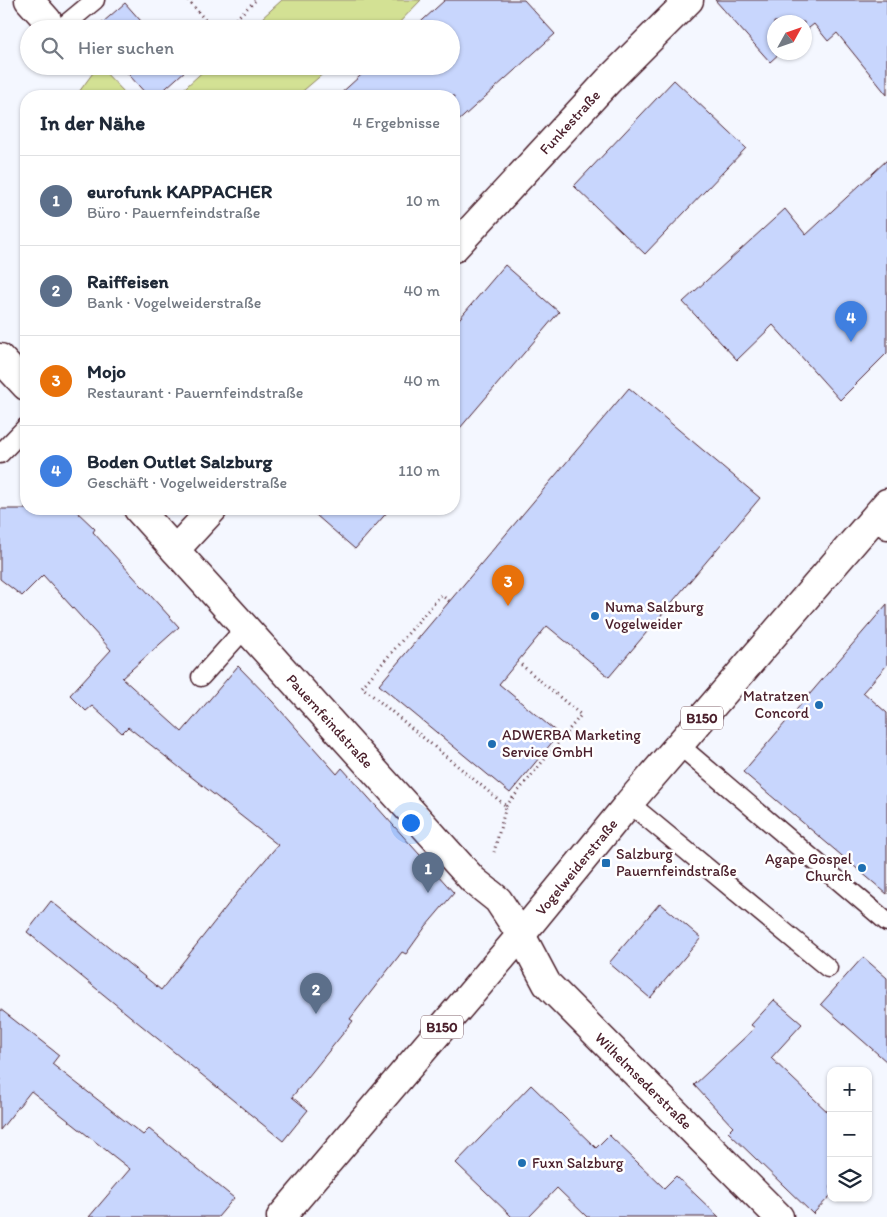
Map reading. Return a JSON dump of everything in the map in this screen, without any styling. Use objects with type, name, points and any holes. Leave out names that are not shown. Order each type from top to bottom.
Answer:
[{"type":"street","name":"Funkestraße","points":[[460,241],[608,81],[689,0]]},
{"type":"street","points":[[0,358],[20,380]]},
{"type":"street","name":"Pauernfeindstraße","points":[[143,515],[473,880],[498,900],[521,936]]},
{"type":"street","points":[[175,550],[207,515]]},
{"type":"street","name":"Vogelweiderstraße","points":[[281,1217],[521,936],[629,803],[882,517]]},
{"type":"street","name":"Wilhelmsederstraße","points":[[521,936],[548,984],[778,1217]]},
{"type":"lane","points":[[47,19],[96,0]]},
{"type":"lane","points":[[0,454],[20,433]]},
{"type":"lane","points":[[201,677],[246,627]]},
{"type":"lane","points":[[679,745],[887,922]]},
{"type":"lane","points":[[629,803],[828,968]]},
{"type":"path","points":[[188,0],[205,20]]},
{"type":"path","points":[[234,20],[256,0]]},
{"type":"path","points":[[449,601],[442,595],[362,687],[506,806]]},
{"type":"path","points":[[493,853],[506,806],[581,716],[518,662]]},
{"type":"green space","points":[[282,0],[421,0],[402,20],[260,20]]},
{"type":"green space","points":[[91,75],[108,75],[122,90],[80,90]]},
{"type":"green space","points":[[199,75],[322,75],[304,90],[183,90]]},
{"type":"building","points":[[445,0],[524,0],[555,34],[460,120],[460,90],[345,90],[361,75],[460,75],[460,20],[423,20]]},
{"type":"building","points":[[715,0],[887,0],[887,95],[837,33],[828,41],[814,24],[812,26],[812,15],[767,15],[767,59]]},
{"type":"building","points":[[125,3],[140,20],[105,20]]},
{"type":"building","points":[[129,75],[180,75],[164,90],[143,90]]},
{"type":"building","points":[[674,80],[746,148],[645,254],[574,186]]},
{"type":"building","points":[[887,160],[887,353],[840,400],[773,325],[737,360],[683,302],[785,209],[806,235]]},
{"type":"building","points":[[505,265],[559,312],[460,428],[460,318]]},
{"type":"building","points":[[629,388],[760,498],[609,677],[547,626],[499,684],[559,734],[510,793],[379,685]]},
{"type":"building","points":[[0,509],[20,509],[20,515],[80,515],[95,529],[93,532],[179,627],[122,678],[182,732],[238,666],[337,774],[342,768],[454,893],[426,926],[406,954],[402,952],[350,1019],[353,1021],[292,1097],[308,1110],[283,1141],[27,932],[51,901],[161,990],[241,888],[278,845],[128,727],[122,733],[92,706],[86,711],[70,695],[111,650],[43,575],[22,596],[0,579]]},
{"type":"building","points":[[316,515],[385,515],[355,549]]},
{"type":"building","points":[[887,604],[887,665],[863,692],[887,713],[887,894],[743,772]]},
{"type":"building","points":[[660,903],[701,938],[650,998],[609,963]]},
{"type":"building","points":[[863,957],[887,978],[887,1062],[821,1004]]},
{"type":"building","points":[[774,1000],[802,1024],[771,1058],[827,1111],[827,1199],[813,1214],[728,1132],[733,1127],[694,1085],[755,1028],[751,1025]]},
{"type":"building","points":[[0,1009],[59,1055],[52,1064],[143,1135],[149,1129],[234,1198],[218,1217],[89,1217],[130,1169],[31,1091],[0,1130]]},
{"type":"building","points":[[531,1085],[596,1148],[609,1135],[664,1188],[676,1176],[719,1217],[587,1217],[557,1188],[529,1217],[512,1217],[456,1163]]},
{"type":"place","name":"Boden Outlet Salzburg","points":[[851,342]]},
{"type":"place","name":"Mojo","points":[[508,606]]},
{"type":"place","name":"Numa Salzburg Vogelweider","points":[[595,616]]},
{"type":"place","name":"Matratzen Concord","points":[[819,705]]},
{"type":"place","name":"ADWERBA Marketing Service GmbH","points":[[492,744]]},
{"type":"place","name":"Salzburg Pauernfeindstraße","points":[[606,863]]},
{"type":"place","name":"Agape Gospel Church","points":[[862,868]]},
{"type":"place","name":"eurofunk KAPPACHER","points":[[428,893]]},
{"type":"place","name":"Raiffeisen","points":[[316,1014]]},
{"type":"place","name":"Fuxn Salzburg","points":[[522,1163]]}]
